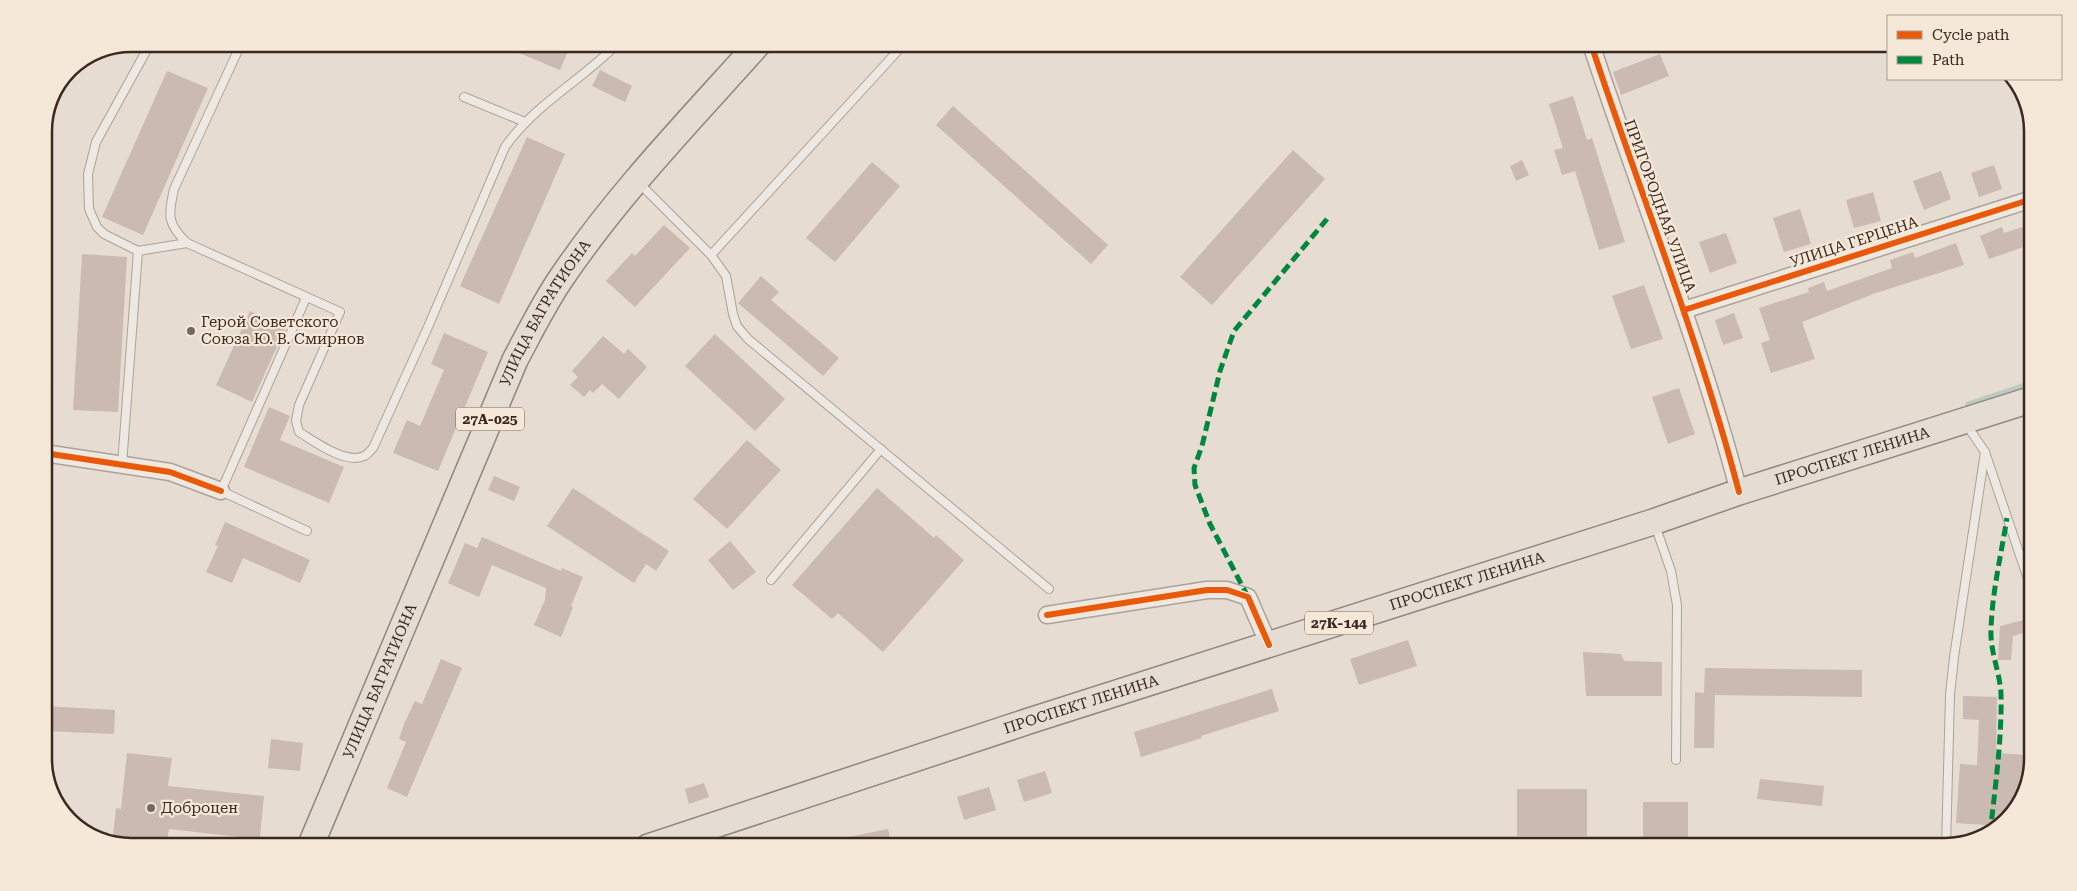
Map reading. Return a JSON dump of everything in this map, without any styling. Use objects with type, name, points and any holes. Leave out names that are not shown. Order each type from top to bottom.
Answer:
[{"type":"main road","name":"УЛИЦА БАГРАТИОНА","points":[[314,838],[515,360],[542,308],[601,222],[748,52]]},
{"type":"main road","name":"ПРОСПЕКТ ЛЕНИНА","points":[[676,838],[1653,522],[1740,492],[2024,402]]},
{"type":"street","name":"ПРИГОРОДНАЯ УЛИЦА","points":[[1594,52],[1623,143],[1684,310],[1740,492]]},
{"type":"street","name":"УЛИЦА ГЕРЦЕНА","points":[[1684,310],[2024,201]]},
{"type":"street","points":[[53,454],[170,472],[221,491]]},
{"type":"street","points":[[1047,615],[1207,590],[1227,590],[1248,597],[1269,645]]},
{"type":"lane","points":[[146,52],[96,142],[88,174],[89,209],[97,227],[104,234],[138,250],[187,243]]},
{"type":"lane","points":[[237,52],[174,189],[169,210],[172,223],[179,235],[187,243],[340,312],[299,405],[296,421],[299,432],[335,453],[350,458],[364,456],[373,448],[428,327],[505,146],[525,122],[609,52]]},
{"type":"lane","points":[[711,255],[897,52]]},
{"type":"lane","points":[[464,97],[525,122]]},
{"type":"lane","points":[[637,181],[711,255],[726,276],[737,326],[748,339],[1049,589]]},
{"type":"lane","points":[[122,465],[138,250]]},
{"type":"lane","points":[[306,298],[221,491],[306,532]]},
{"type":"lane","points":[[1965,422],[1985,452],[2024,567]]},
{"type":"lane","points":[[772,580],[881,450]]},
{"type":"lane","points":[[1946,838],[1950,695],[1985,452]]},
{"type":"lane","points":[[1653,522],[1672,571],[1677,606],[1676,760]]},
{"type":"building","points":[[516,52],[568,52],[560,70]]},
{"type":"building","points":[[1660,54],[1669,76],[1621,95],[1613,72]]},
{"type":"building","points":[[600,70],[632,86],[625,102],[592,86]]},
{"type":"building","points":[[167,71],[208,88],[143,235],[102,217]]},
{"type":"building","points":[[1573,96],[1587,140],[1592,138],[1625,242],[1599,250],[1575,171],[1562,175],[1554,150],[1563,148],[1549,104]]},
{"type":"building","points":[[953,106],[1108,245],[1091,264],[936,125]]},
{"type":"building","points":[[527,137],[565,154],[499,304],[460,286]]},
{"type":"building","points":[[1293,150],[1325,179],[1212,305],[1180,277]]},
{"type":"building","points":[[1522,160],[1529,175],[1516,181],[1510,166]]},
{"type":"building","points":[[872,162],[900,186],[835,262],[806,238]]},
{"type":"building","points":[[1994,165],[2002,189],[1979,197],[1971,173]]},
{"type":"building","points":[[1941,171],[1951,199],[1924,210],[1913,181]]},
{"type":"building","points":[[1873,192],[1881,221],[1854,228],[1846,200]]},
{"type":"building","points":[[1800,209],[1811,244],[1784,252],[1773,218]]},
{"type":"building","points":[[664,225],[690,248],[635,307],[606,281],[632,253],[635,256]]},
{"type":"building","points":[[2002,227],[2004,233],[2024,227],[2024,247],[1989,259],[1980,236]]},
{"type":"building","points":[[1726,233],[1737,263],[1710,273],[1699,242]]},
{"type":"building","points":[[1956,243],[1964,265],[1876,293],[1802,322],[1815,359],[1771,373],[1761,343],[1770,340],[1759,308],[1809,292],[1808,288],[1824,282],[1827,291],[1892,268],[1890,260],[1913,252],[1915,258]]},
{"type":"building","points":[[82,254],[127,257],[118,412],[73,410]]},
{"type":"building","points":[[761,276],[779,292],[771,300],[839,358],[823,376],[738,303]]},
{"type":"building","points":[[1644,285],[1663,339],[1631,349],[1612,296]]},
{"type":"building","points":[[250,311],[286,327],[252,402],[216,385]]},
{"type":"building","points":[[1734,313],[1743,338],[1723,345],[1715,320]]},
{"type":"building","points":[[444,333],[488,352],[438,471],[393,453],[407,420],[420,426],[444,370],[431,364]]},
{"type":"building","points":[[715,334],[785,399],[755,431],[685,366]]},
{"type":"building","points":[[603,336],[624,354],[628,349],[647,367],[619,399],[602,384],[593,393],[590,390],[584,397],[570,385],[578,377],[572,371]]},
{"type":"building","points":[[1679,388],[1695,434],[1668,444],[1652,397]]},
{"type":"building","points":[[269,407],[290,416],[280,440],[344,467],[329,503],[244,467]]},
{"type":"building","points":[[747,440],[781,470],[727,529],[693,499]]},
{"type":"building","points":[[494,476],[520,487],[514,501],[488,490]]},
{"type":"building","points":[[573,488],[669,551],[656,571],[646,564],[634,583],[547,526]]},
{"type":"building","points":[[877,488],[934,538],[936,535],[964,560],[883,652],[838,613],[832,619],[792,585]]},
{"type":"building","points":[[225,522],[310,560],[300,583],[243,558],[232,583],[206,572],[218,546],[215,545]]},
{"type":"building","points":[[482,537],[561,571],[562,568],[583,577],[561,637],[534,625],[545,600],[546,588],[492,565],[479,597],[448,583],[465,543],[477,548]]},
{"type":"building","points":[[730,541],[756,572],[733,590],[708,560]]},
{"type":"building","points":[[2024,620],[2024,633],[2013,636],[2011,660],[1998,660],[2000,626]]},
{"type":"building","points":[[1408,640],[1417,666],[1359,685],[1350,659]]},
{"type":"building","points":[[1583,652],[1621,654],[1624,661],[1662,662],[1662,696],[1586,696]]},
{"type":"building","points":[[441,659],[462,668],[407,797],[387,788],[406,742],[399,739],[415,701],[422,704]]},
{"type":"building","points":[[1705,668],[1862,670],[1862,697],[1715,695],[1714,748],[1694,748],[1695,692],[1704,693]]},
{"type":"building","points":[[1272,689],[1279,711],[1141,757],[1134,732]]},
{"type":"building","points":[[1963,696],[1997,697],[1996,753],[2024,755],[2023,775],[2019,790],[2005,812],[1989,825],[1956,823],[1960,764],[1977,765],[1979,720],[1963,719]]},
{"type":"building","points":[[53,707],[115,710],[114,734],[53,731]]},
{"type":"building","points":[[271,739],[303,743],[300,771],[268,768]]},
{"type":"building","points":[[127,753],[172,758],[168,786],[264,796],[260,838],[239,838],[169,829],[168,838],[116,837],[113,836],[116,808],[121,809]]},
{"type":"building","points":[[1045,771],[1052,793],[1024,802],[1017,780]]},
{"type":"building","points":[[1760,779],[1824,786],[1822,806],[1757,799]]},
{"type":"building","points":[[704,783],[709,797],[689,804],[685,789]]},
{"type":"building","points":[[989,787],[996,810],[964,820],[957,797]]},
{"type":"building","points":[[1517,789],[1587,789],[1587,836],[1517,836]]},
{"type":"building","points":[[1643,802],[1688,802],[1688,838],[1643,838]]},
{"type":"building","points":[[888,829],[890,838],[844,838]]},
{"type":"waterway","points":[[1968,404],[2024,385]]},
{"type":"marked path","points":[[1248,597],[1210,524],[1195,485],[1194,468],[1202,446],[1220,371],[1234,331],[1327,219]]},
{"type":"marked path","points":[[1991,824],[1998,764],[2001,711],[2000,686],[1991,638],[1992,616],[2007,518]]},
{"type":"cycle path","points":[[1594,52],[1688,322],[1739,492]]},
{"type":"cycle path","points":[[1684,310],[2024,202]]},
{"type":"cycle path","points":[[53,454],[170,472],[221,491]]},
{"type":"cycle path","points":[[1047,615],[1207,590],[1227,590],[1248,597],[1269,645]]},
{"type":"place","name":"Герой Советского Союза Ю. В. Смирнов","points":[[191,331]]},
{"type":"place","name":"Доброцен","points":[[151,808]]}]
